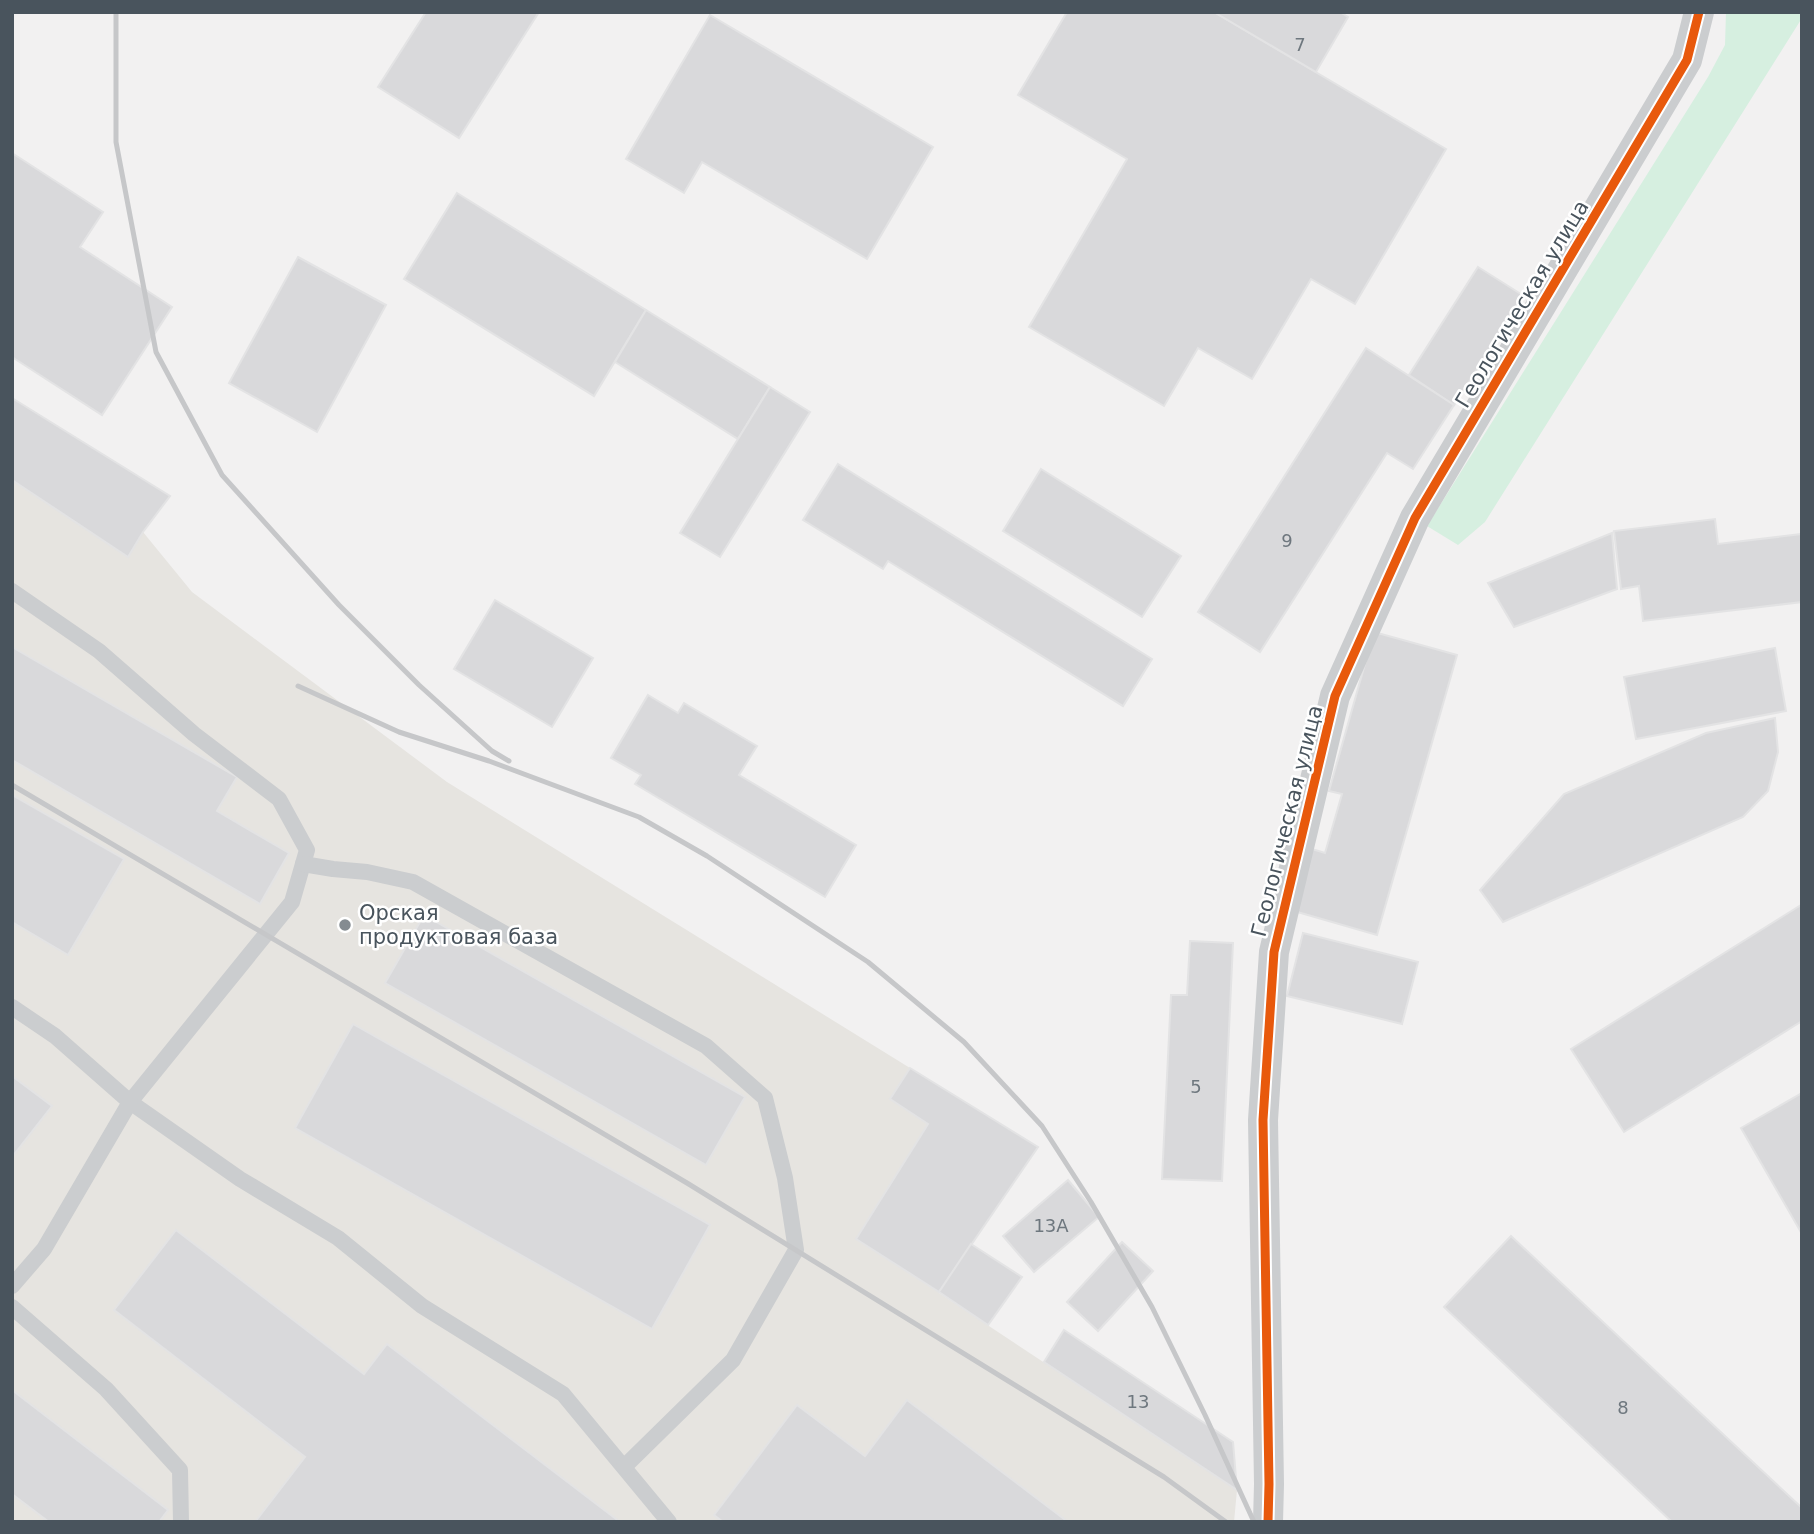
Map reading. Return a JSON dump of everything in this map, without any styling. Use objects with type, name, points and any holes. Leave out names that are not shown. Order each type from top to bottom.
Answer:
[{"type":"street","name":"Геологическая улица","points":[[1268,1522],[1263,1120],[1274,952],[1335,696],[1415,518],[1687,60],[1699,12]]},
{"type":"lane","points":[[12,591],[99,651],[194,734],[279,799],[307,850],[292,902],[130,1102],[44,1249],[12,1286]]},
{"type":"lane","points":[[303,864],[367,872],[414,882],[706,1046],[765,1097],[785,1178],[796,1250],[733,1360],[624,1466]]},
{"type":"lane","points":[[12,1007],[55,1037],[130,1102],[240,1179],[338,1238],[422,1306],[563,1394],[669,1522]]},
{"type":"lane","points":[[12,1307],[106,1389],[180,1470],[181,1522]]},
{"type":"shaded area","name":"Орская продуктовая база","points":[[12,398],[170,496],[143,532],[192,592],[447,782],[1038,1147],[939,1293],[1237,1490],[1234,1522],[12,1522]]},
{"type":"green space","points":[[1726,12],[1800,12],[1802,18],[1485,522],[1458,545],[1427,526],[1708,77],[1725,45]]},
{"type":"building","points":[[426,12],[539,12],[459,138],[378,87]]},
{"type":"building","points":[[1067,12],[1214,12],[1446,149],[1355,304],[1311,279],[1252,379],[1198,348],[1164,406],[1029,327],[1127,159],[1018,95]]},
{"type":"building","points":[[1214,12],[1340,12],[1348,17],[1316,72]]},
{"type":"building","points":[[710,15],[933,147],[867,259],[702,162],[684,193],[626,159]]},
{"type":"building","points":[[12,153],[103,212],[80,247],[172,307],[102,415],[12,357]]},
{"type":"building","points":[[457,193],[646,310],[594,396],[404,279]]},
{"type":"building","points":[[298,257],[386,305],[317,432],[229,383]]},
{"type":"building","points":[[1478,267],[1524,296],[1454,405],[1409,375]]},
{"type":"building","points":[[646,310],[770,387],[738,439],[615,362]]},
{"type":"building","points":[[1366,348],[1454,405],[1413,469],[1387,453],[1260,652],[1198,612]]},
{"type":"building","points":[[770,387],[810,412],[720,557],[680,533]]},
{"type":"building","points":[[12,398],[170,496],[128,557],[12,480]]},
{"type":"building","points":[[838,464],[1152,659],[1123,706],[888,561],[883,569],[803,520]]},
{"type":"building","points":[[1041,469],[1181,556],[1142,617],[1003,531]]},
{"type":"building","points":[[1715,519],[1718,544],[1802,534],[1802,602],[1643,621],[1639,586],[1621,589],[1614,531]]},
{"type":"building","points":[[1612,533],[1617,589],[1514,627],[1488,583]]},
{"type":"building","points":[[495,600],[593,658],[552,727],[454,669]]},
{"type":"building","points":[[1374,632],[1457,655],[1377,935],[1294,911],[1312,849],[1325,853],[1342,794],[1329,791]]},
{"type":"building","points":[[12,647],[237,777],[217,811],[289,853],[260,904],[12,760]]},
{"type":"building","points":[[1775,648],[1786,711],[1636,739],[1624,677]]},
{"type":"building","points":[[648,695],[678,713],[684,703],[757,746],[739,775],[856,845],[825,897],[635,784],[641,775],[611,758]]},
{"type":"building","points":[[1775,718],[1778,752],[1768,791],[1743,817],[1503,922],[1480,890],[1564,794],[1706,733]]},
{"type":"building","points":[[12,795],[124,859],[68,955],[12,922]]},
{"type":"building","points":[[1801,905],[1802,1021],[1624,1132],[1571,1049]]},
{"type":"building","points":[[424,915],[745,1097],[706,1165],[385,983]]},
{"type":"building","points":[[1303,933],[1418,962],[1402,1024],[1287,996]]},
{"type":"building","points":[[1190,941],[1233,943],[1222,1181],[1162,1179],[1171,995],[1187,995]]},
{"type":"building","points":[[353,1024],[710,1225],[652,1329],[295,1128]]},
{"type":"building","points":[[910,1068],[1038,1147],[939,1292],[856,1239],[928,1124],[890,1099]]},
{"type":"building","points":[[12,1076],[52,1106],[12,1157]]},
{"type":"building","points":[[1802,1093],[1802,1234],[1741,1128]]},
{"type":"building","points":[[1068,1180],[1099,1217],[1034,1272],[1003,1236]]},
{"type":"building","points":[[176,1230],[364,1374],[387,1344],[620,1522],[255,1522],[305,1457],[114,1310]]},
{"type":"building","points":[[1511,1236],[1802,1508],[1802,1522],[1672,1522],[1444,1307]]},
{"type":"building","points":[[1122,1242],[1153,1271],[1098,1331],[1067,1302]]},
{"type":"building","points":[[971,1244],[1022,1277],[988,1325],[939,1292]]},
{"type":"building","points":[[1064,1330],[1233,1442],[1237,1490],[1044,1362]]},
{"type":"building","points":[[12,1390],[168,1510],[159,1522],[49,1522],[12,1494]]},
{"type":"building","points":[[907,1400],[1068,1522],[723,1522],[714,1515],[797,1405],[865,1456]]},
{"type":"railway","points":[[116,12],[116,142],[156,352],[222,475],[339,605],[419,685],[492,751],[509,761]]},
{"type":"railway","points":[[298,686],[399,732],[489,761],[639,817],[707,856],[868,962],[964,1042],[1042,1126],[1091,1202],[1152,1307],[1254,1522]]},
{"type":"railway","points":[[12,785],[687,1183],[1164,1477],[1226,1522]]},
{"type":"cycle path","points":[[1268,1522],[1263,1120],[1274,952],[1335,696],[1415,518],[1687,60],[1699,12]]},
{"type":"place","name":"Орская продуктовая база","points":[[345,925]]}]
